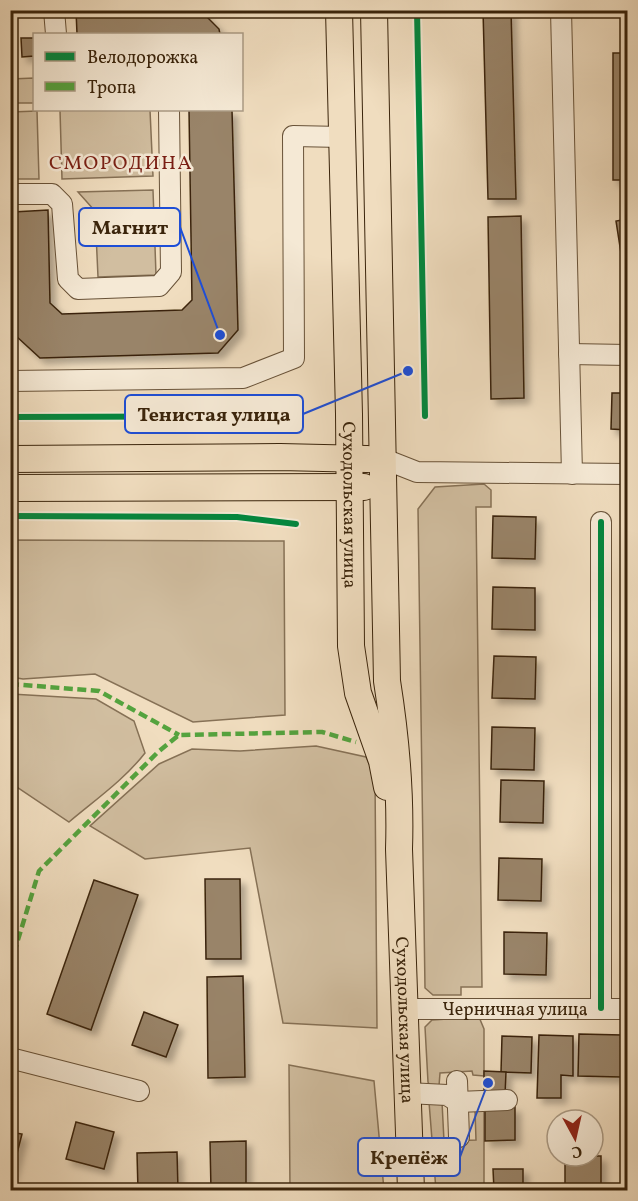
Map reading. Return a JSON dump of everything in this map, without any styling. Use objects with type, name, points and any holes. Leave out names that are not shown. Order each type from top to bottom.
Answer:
[{"type":"main road","name":"Суходольская улица","points":[[339,10],[349,459],[350,625],[353,670],[361,702],[382,761],[391,820],[399,849]]},
{"type":"main road","name":"Суходольская улица","points":[[374,10],[387,681],[398,761],[403,1009],[411,1191]]},
{"type":"main road","points":[[10,459],[268,457],[384,459]]},
{"type":"main road","points":[[10,488],[384,487]]},
{"type":"street","points":[[54,10],[56,33]]},
{"type":"street","points":[[561,10],[572,474]]},
{"type":"street","points":[[10,194],[52,194],[62,204],[68,279],[78,289],[159,286],[171,272],[169,111]]},
{"type":"street","points":[[10,381],[243,378],[294,358],[293,136],[342,137]]},
{"type":"street","points":[[570,354],[627,355]]},
{"type":"street","points":[[384,459],[417,472],[627,474]]},
{"type":"street","points":[[384,487],[417,472]]},
{"type":"street","points":[[601,1008],[602,522]]},
{"type":"street","name":"Черничная улица","points":[[403,1009],[627,1009]]},
{"type":"street","points":[[10,1058],[139,1091]]},
{"type":"street","points":[[457,1081],[459,1137]]},
{"type":"street","points":[[407,1093],[447,1095],[458,1102],[507,1100]]},
{"type":"shaded area","points":[[33,78],[33,103],[11,103],[11,79]]},
{"type":"shaded area","points":[[37,111],[39,179],[11,179],[11,112]]},
{"type":"shaded area","points":[[60,111],[150,111],[153,176],[62,179]]},
{"type":"shaded area","points":[[153,190],[156,275],[98,277],[95,211],[78,192]]},
{"type":"shaded area","points":[[484,484],[491,490],[491,507],[476,507],[482,987],[461,987],[461,995],[433,995],[425,988],[418,509],[435,487]]},
{"type":"shaded area","points":[[11,540],[284,541],[285,715],[193,722],[95,674],[23,679],[11,677]]},
{"type":"shaded area","points":[[11,694],[96,699],[134,721],[145,753],[119,781],[69,822],[11,783]]},
{"type":"shaded area","points":[[316,746],[366,757],[375,777],[377,1028],[283,1023],[250,848],[145,859],[90,826],[159,764],[192,749],[240,751]]},
{"type":"shaded area","points":[[479,1017],[484,1029],[484,1076],[473,1075],[472,1071],[440,1073],[439,1086],[430,1086],[425,1027],[432,1020]]},
{"type":"shaded area","points":[[289,1065],[374,1081],[384,1190],[290,1190]]},
{"type":"shaded area","points":[[429,1102],[442,1102],[444,1141],[476,1140],[475,1110],[484,1108],[484,1190],[436,1190]]},
{"type":"building","points":[[76,10],[200,10],[219,29],[220,33],[77,33]]},
{"type":"building","points":[[483,10],[511,10],[516,199],[488,199]]},
{"type":"building","points":[[21,38],[33,38],[33,56],[22,57]]},
{"type":"building","points":[[613,53],[628,53],[628,180],[613,180]]},
{"type":"building","points":[[189,111],[232,111],[238,330],[218,353],[40,358],[16,336],[13,212],[48,210],[50,303],[62,314],[182,310],[192,300]]},
{"type":"building","points":[[521,216],[524,398],[491,399],[488,217]]},
{"type":"building","points":[[628,219],[628,298],[616,221]]},
{"type":"building","points":[[612,393],[628,393],[628,430],[611,429]]},
{"type":"building","points":[[493,516],[536,517],[535,559],[492,558]]},
{"type":"building","points":[[493,587],[535,588],[535,630],[492,629]]},
{"type":"building","points":[[494,656],[536,657],[535,699],[492,698]]},
{"type":"building","points":[[492,727],[535,728],[534,770],[491,769]]},
{"type":"building","points":[[501,780],[544,781],[543,823],[500,822]]},
{"type":"building","points":[[499,858],[542,859],[541,901],[498,900]]},
{"type":"building","points":[[205,879],[240,879],[241,959],[206,959]]},
{"type":"building","points":[[94,880],[138,895],[91,1030],[47,1014]]},
{"type":"building","points":[[504,932],[547,933],[546,975],[504,974]]},
{"type":"building","points":[[243,976],[245,1077],[208,1078],[207,977]]},
{"type":"building","points":[[144,1012],[178,1025],[166,1057],[132,1045]]},
{"type":"building","points":[[579,1034],[622,1035],[621,1077],[578,1076]]},
{"type":"building","points":[[539,1035],[573,1036],[573,1076],[561,1075],[561,1098],[537,1098]]},
{"type":"building","points":[[502,1036],[532,1037],[531,1073],[501,1072]]},
{"type":"building","points":[[484,1071],[506,1072],[505,1095],[484,1094]]},
{"type":"building","points":[[515,1107],[515,1140],[485,1141],[485,1108]]},
{"type":"building","points":[[76,1122],[114,1132],[104,1169],[66,1159]]},
{"type":"building","points":[[10,1132],[22,1134],[11,1177],[10,1177]]},
{"type":"building","points":[[246,1141],[246,1190],[211,1190],[210,1142]]},
{"type":"building","points":[[177,1152],[178,1190],[138,1190],[137,1153]]},
{"type":"building","points":[[565,1168],[601,1168],[601,1190],[565,1190]]},
{"type":"building","points":[[493,1169],[523,1169],[523,1190],[494,1190]]},
{"type":"marked path","points":[[10,684],[99,691],[179,735]]},
{"type":"marked path","points":[[10,966],[39,871],[158,752],[179,735],[322,732],[356,742]]},
{"type":"cycle path","points":[[417,10],[425,416]]},
{"type":"cycle path","points":[[10,417],[297,416]]},
{"type":"cycle path","points":[[10,516],[237,517],[296,524]]},
{"type":"cycle path","points":[[601,522],[601,1008]]},
{"type":"place","name":"Магнит","points":[[220,335]]},
{"type":"place","name":"Тенистая улица","points":[[408,371]]},
{"type":"place","name":"Крепёж","points":[[488,1083]]},
{"type":"district","name":"СМОРОДИНА","points":[[121,162]]}]
